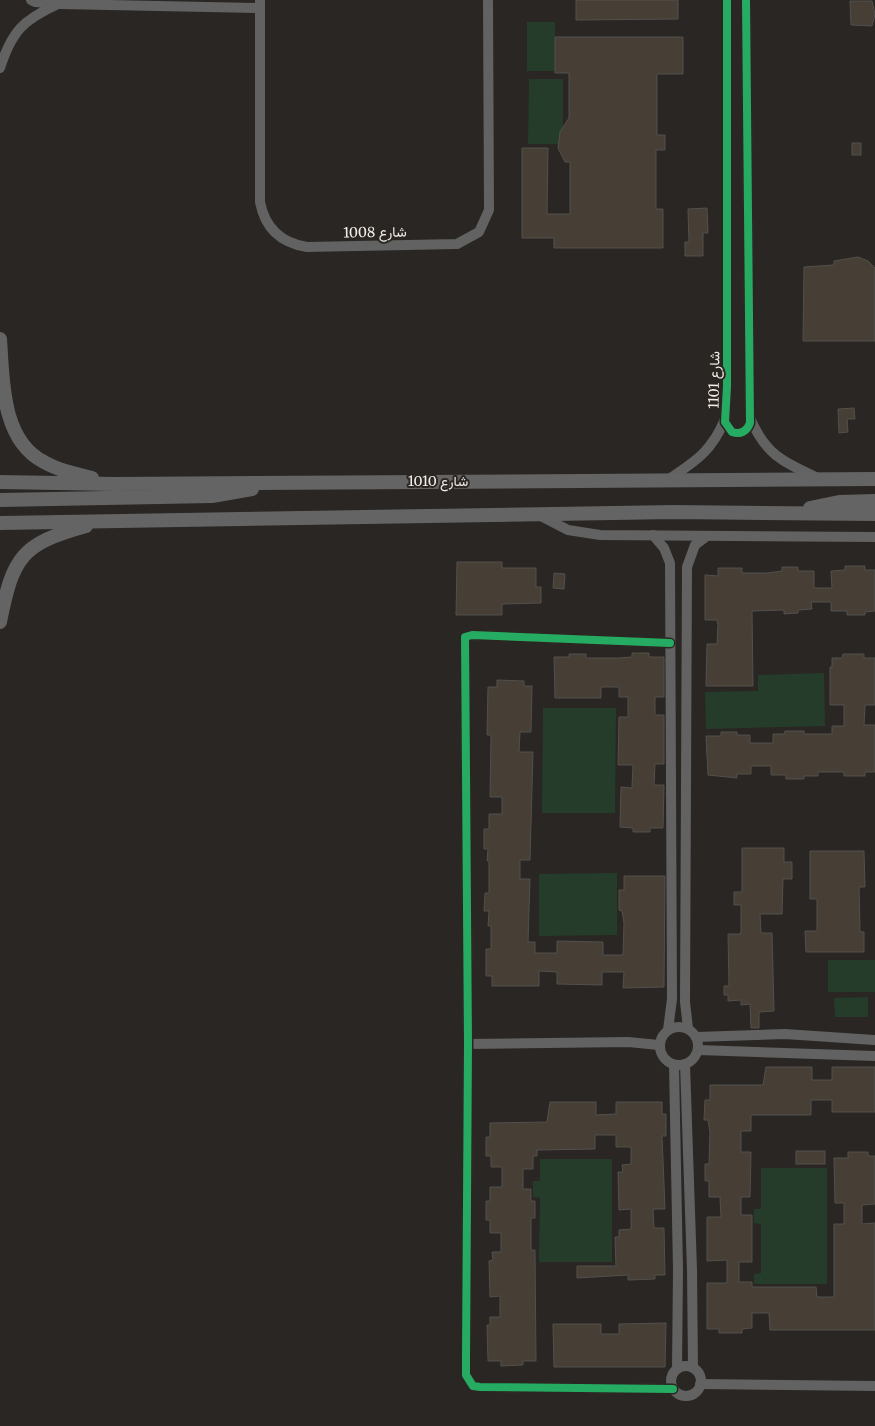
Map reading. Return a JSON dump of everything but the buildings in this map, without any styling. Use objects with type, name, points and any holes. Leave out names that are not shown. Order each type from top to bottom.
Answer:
[{"type":"street","points":[[31,0],[59,4],[260,4]]},
{"type":"street","name":"شارع 1008","points":[[260,4],[260,202],[264,216],[272,230],[287,242],[306,247],[449,245],[465,241],[479,232],[484,226],[489,210],[488,0]]},
{"type":"street","name":"شارع 1101","points":[[727,0],[726,418],[729,429],[736,433],[746,430],[750,418]]},
{"type":"street","points":[[746,0],[750,418],[758,436],[768,450],[782,462],[818,478]]},
{"type":"street","points":[[0,68],[6,48],[24,24],[59,4]]},
{"type":"street","points":[[0,339],[8,412],[25,446],[42,462],[65,471],[114,484]]},
{"type":"street","name":"شارع 1101","points":[[669,479],[698,460],[708,450],[716,440],[726,418]]},
{"type":"street","name":"شارع 1010","points":[[0,482],[114,484],[875,479]]},
{"type":"street","points":[[0,500],[212,496],[287,482]]},
{"type":"street","points":[[795,513],[824,504],[875,501]]},
{"type":"street","points":[[0,523],[674,512],[875,514]]},
{"type":"street","points":[[539,515],[568,530],[584,534],[873,539]]},
{"type":"street","points":[[0,622],[8,583],[20,560],[33,547],[51,536],[108,520]]},
{"type":"street","points":[[653,535],[668,555],[670,571],[672,998],[668,1030]]},
{"type":"street","points":[[688,1028],[681,1026],[668,1030],[663,1034],[659,1045],[662,1055],[674,1065],[685,1064],[693,1059],[698,1050],[696,1037],[688,1028],[685,1011],[687,574],[691,552],[707,536]]},
{"type":"street","points":[[670,571],[679,567],[687,574]]},
{"type":"street","points":[[670,643],[464,637],[468,1044],[466,1374],[473,1386],[480,1387],[673,1389]]},
{"type":"street","points":[[696,1037],[785,1034],[874,1038],[875,1054],[698,1050]]},
{"type":"street","points":[[468,1044],[628,1042],[659,1045]]},
{"type":"street","points":[[685,1064],[692,1270],[693,1368]]},
{"type":"street","points":[[674,1065],[678,1270],[677,1369],[671,1379],[673,1389],[680,1395],[686,1396],[695,1393],[700,1384],[699,1374],[693,1368],[685,1366],[677,1369]]},
{"type":"street","points":[[700,1384],[875,1386]]},
{"type":"green space","points":[[527,22],[555,22],[555,71],[527,71]]},
{"type":"green space","points":[[529,79],[563,79],[563,144],[528,144]]},
{"type":"green space","points":[[824,673],[825,726],[706,729],[705,692],[758,691],[758,675]]},
{"type":"green space","points":[[543,708],[616,708],[615,813],[542,813]]},
{"type":"green space","points":[[617,873],[617,935],[539,936],[539,874]]},
{"type":"green space","points":[[828,960],[875,960],[875,992],[828,992]]},
{"type":"green space","points":[[868,997],[868,1017],[835,1017],[834,998]]},
{"type":"green space","points":[[540,1159],[612,1159],[612,1262],[539,1262],[540,1198],[533,1197],[533,1181],[540,1181]]},
{"type":"green space","points":[[761,1168],[827,1168],[827,1284],[754,1284],[754,1274],[761,1273],[761,1224],[754,1223],[754,1209],[761,1209]]},
{"type":"cycle path","points":[[727,0],[727,386],[725,422],[732,432],[738,433],[745,430],[750,423],[746,0]]},
{"type":"cycle path","points":[[670,643],[472,635],[465,637],[468,1044],[466,1375],[473,1386],[480,1387],[673,1389]]}]
